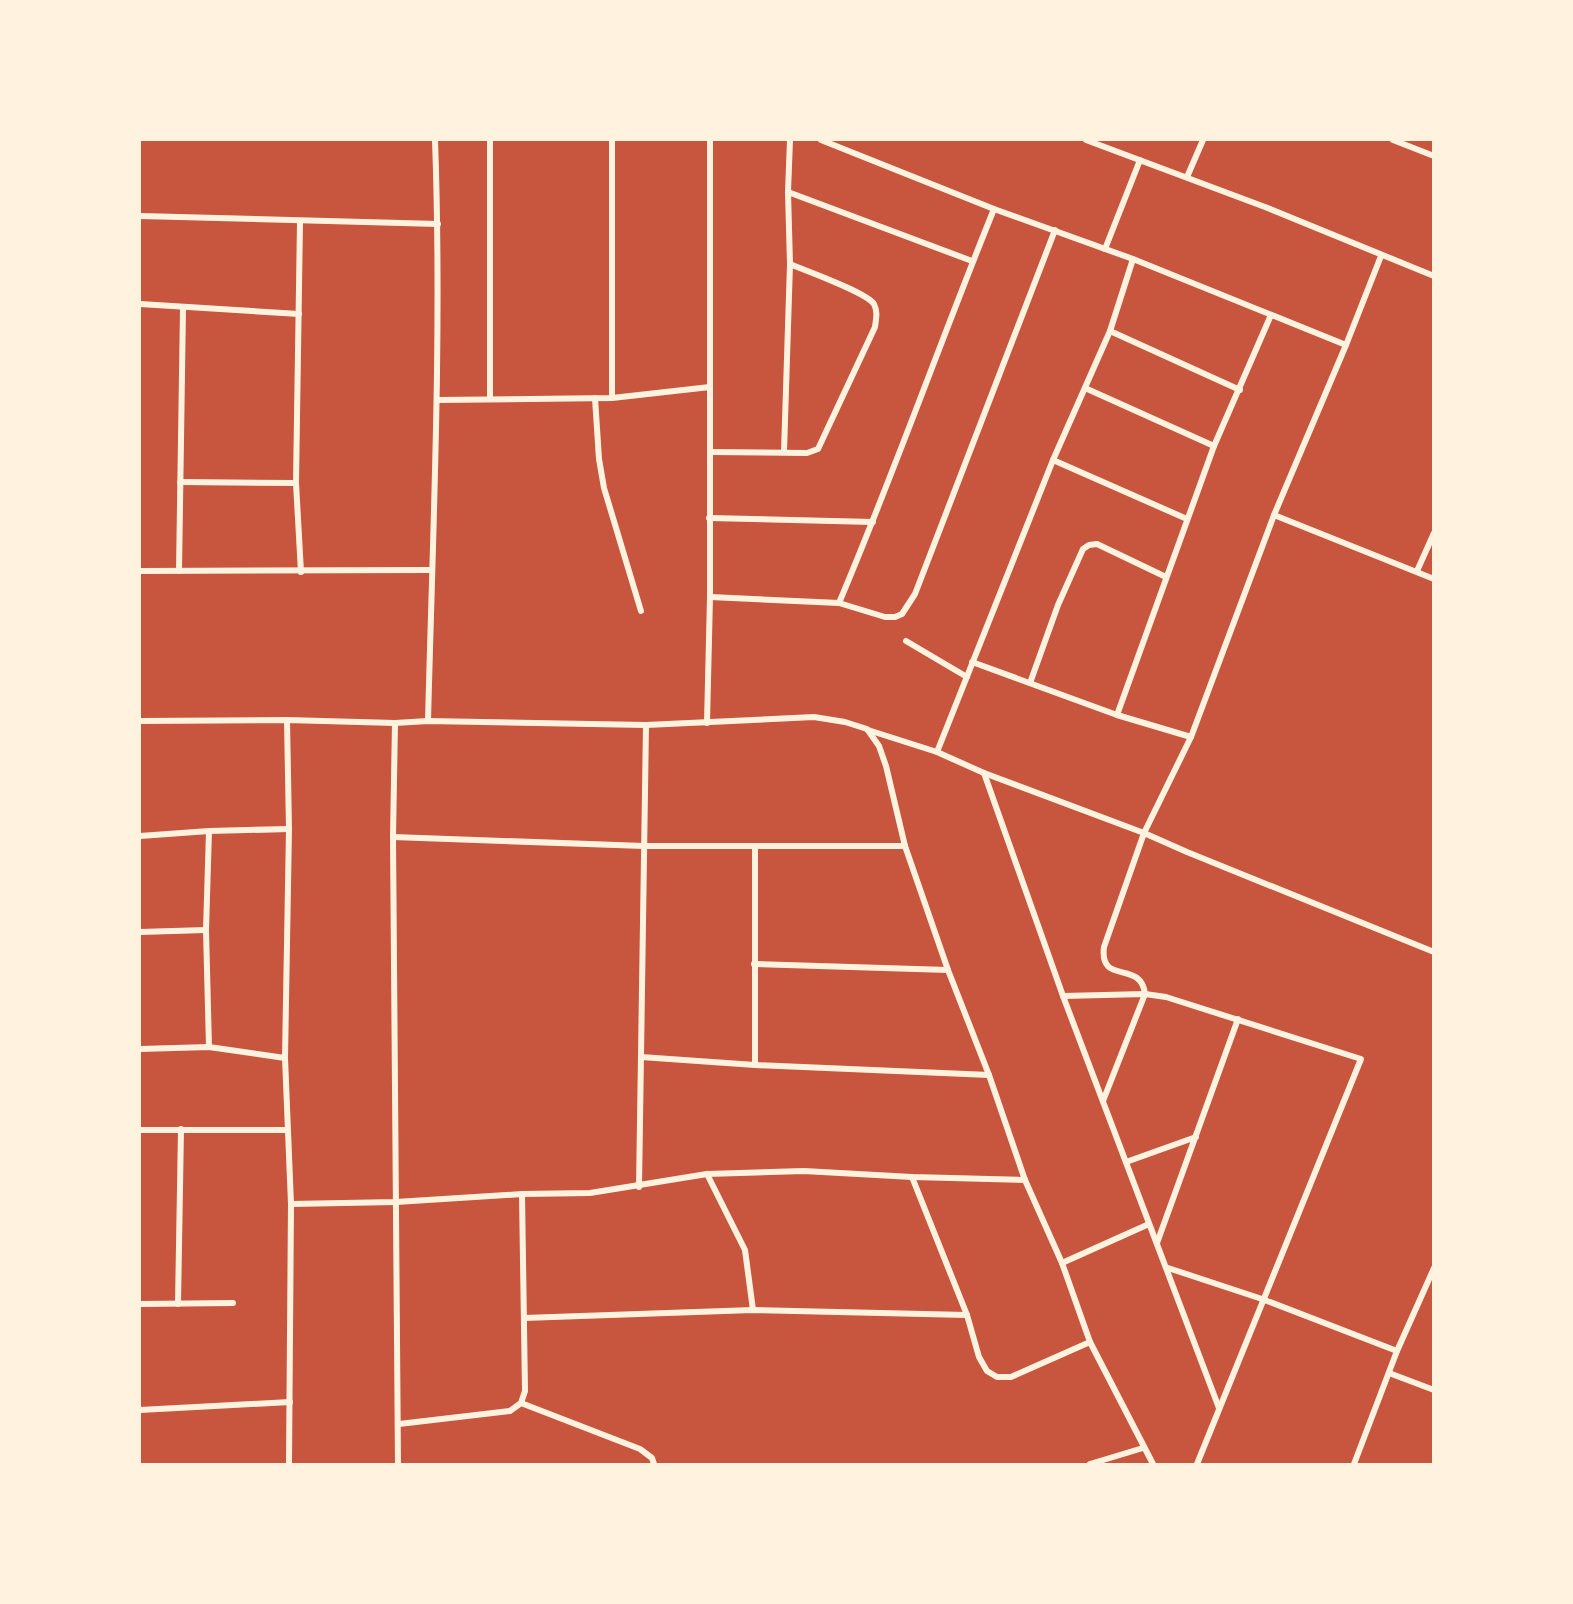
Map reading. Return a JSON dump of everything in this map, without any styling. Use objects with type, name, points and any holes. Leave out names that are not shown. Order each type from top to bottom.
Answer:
[{"type":"street","points":[[428,721],[437,400],[438,224],[435,140]]},
{"type":"street","points":[[490,140],[490,398]]},
{"type":"street","points":[[612,140],[612,398]]},
{"type":"street","points":[[707,723],[711,452],[710,140]]},
{"type":"street","points":[[784,452],[790,264],[788,192],[790,140]]},
{"type":"street","points":[[821,140],[994,209],[1133,259],[1346,345]]},
{"type":"street","points":[[1086,140],[1265,207],[1434,276]]},
{"type":"street","points":[[1187,177],[1203,140]]},
{"type":"street","points":[[1393,140],[1408,142],[1434,156]]},
{"type":"street","points":[[1105,249],[1140,160]]},
{"type":"street","points":[[788,192],[972,261]]},
{"type":"street","points":[[839,603],[873,522],[994,209]]},
{"type":"street","points":[[140,216],[438,224]]},
{"type":"street","points":[[300,222],[296,483],[301,572]]},
{"type":"street","points":[[710,597],[839,603],[885,617],[902,614],[915,594],[1055,230]]},
{"type":"street","points":[[1103,1101],[1145,994],[1144,984],[1139,978],[1129,973],[1112,970],[1105,964],[1104,947],[1144,833],[1191,737],[1274,515],[1381,256]]},
{"type":"street","points":[[937,752],[1053,460],[1110,331],[1133,259]]},
{"type":"street","points":[[711,452],[807,453],[818,449],[875,327],[877,311],[873,302],[859,293],[790,264]]},
{"type":"street","points":[[140,304],[299,314]]},
{"type":"street","points":[[179,571],[183,308]]},
{"type":"street","points":[[1117,715],[1214,446],[1271,315]]},
{"type":"street","points":[[1110,331],[1240,390]]},
{"type":"street","points":[[437,400],[612,398],[710,387]]},
{"type":"street","points":[[1085,388],[1214,446]]},
{"type":"street","points":[[595,398],[599,459],[604,488],[641,611]]},
{"type":"street","points":[[1053,460],[1187,519]]},
{"type":"street","points":[[180,482],[296,483]]},
{"type":"street","points":[[1274,515],[1434,579]]},
{"type":"street","points":[[709,518],[873,522]]},
{"type":"street","points":[[1417,571],[1434,533]]},
{"type":"street","points":[[1030,683],[1058,605],[1083,549],[1097,544],[1166,577]]},
{"type":"street","points":[[140,571],[432,570]]},
{"type":"street","points":[[906,641],[966,677]]},
{"type":"street","points":[[972,662],[1117,715],[1191,737]]},
{"type":"street","points":[[140,721],[287,720],[394,723],[428,721],[646,725],[814,717],[845,722],[937,752],[984,773],[1144,833],[1434,952]]},
{"type":"street","points":[[287,720],[289,829],[285,1058],[291,1204],[290,1464]]},
{"type":"street","points":[[394,723],[398,1464]]},
{"type":"street","points":[[639,1187],[646,725]]},
{"type":"street","points":[[867,729],[879,746],[905,846],[1025,1180],[1062,1263],[1090,1342],[1152,1464]]},
{"type":"street","points":[[984,773],[1063,996],[1219,1408]]},
{"type":"street","points":[[140,836],[289,829]]},
{"type":"street","points":[[209,831],[206,930],[209,1047]]},
{"type":"street","points":[[393,837],[644,846],[905,846]]},
{"type":"street","points":[[755,847],[755,1065]]},
{"type":"street","points":[[140,932],[206,930]]},
{"type":"street","points":[[754,964],[948,970]]},
{"type":"street","points":[[1063,996],[1145,994],[1166,997],[1361,1059],[1197,1464]]},
{"type":"street","points":[[1157,1243],[1238,1019]]},
{"type":"street","points":[[140,1049],[209,1047],[285,1058]]},
{"type":"street","points":[[641,1057],[755,1065],[989,1075]]},
{"type":"street","points":[[178,1304],[181,1129]]},
{"type":"street","points":[[140,1130],[287,1130]]},
{"type":"street","points":[[1126,1162],[1196,1137]]},
{"type":"street","points":[[291,1204],[396,1202],[522,1194],[590,1193],[639,1187],[707,1174],[804,1171],[1025,1180]]},
{"type":"street","points":[[707,1174],[745,1250],[753,1310]]},
{"type":"street","points":[[912,1177],[967,1315],[979,1357],[987,1371],[998,1377],[1011,1377],[1090,1342]]},
{"type":"street","points":[[399,1424],[510,1411],[521,1403],[525,1391],[522,1194]]},
{"type":"street","points":[[1062,1263],[1149,1224]]},
{"type":"street","points":[[1167,1268],[1262,1299],[1397,1351]]},
{"type":"street","points":[[1354,1464],[1397,1351],[1434,1268]]},
{"type":"street","points":[[140,1304],[232,1302]]},
{"type":"street","points":[[524,1318],[753,1310],[967,1315]]},
{"type":"street","points":[[1389,1373],[1434,1390]]},
{"type":"street","points":[[140,1410],[290,1402]]},
{"type":"street","points":[[521,1403],[640,1449],[652,1458],[654,1464]]},
{"type":"street","points":[[1090,1464],[1143,1448]]}]
